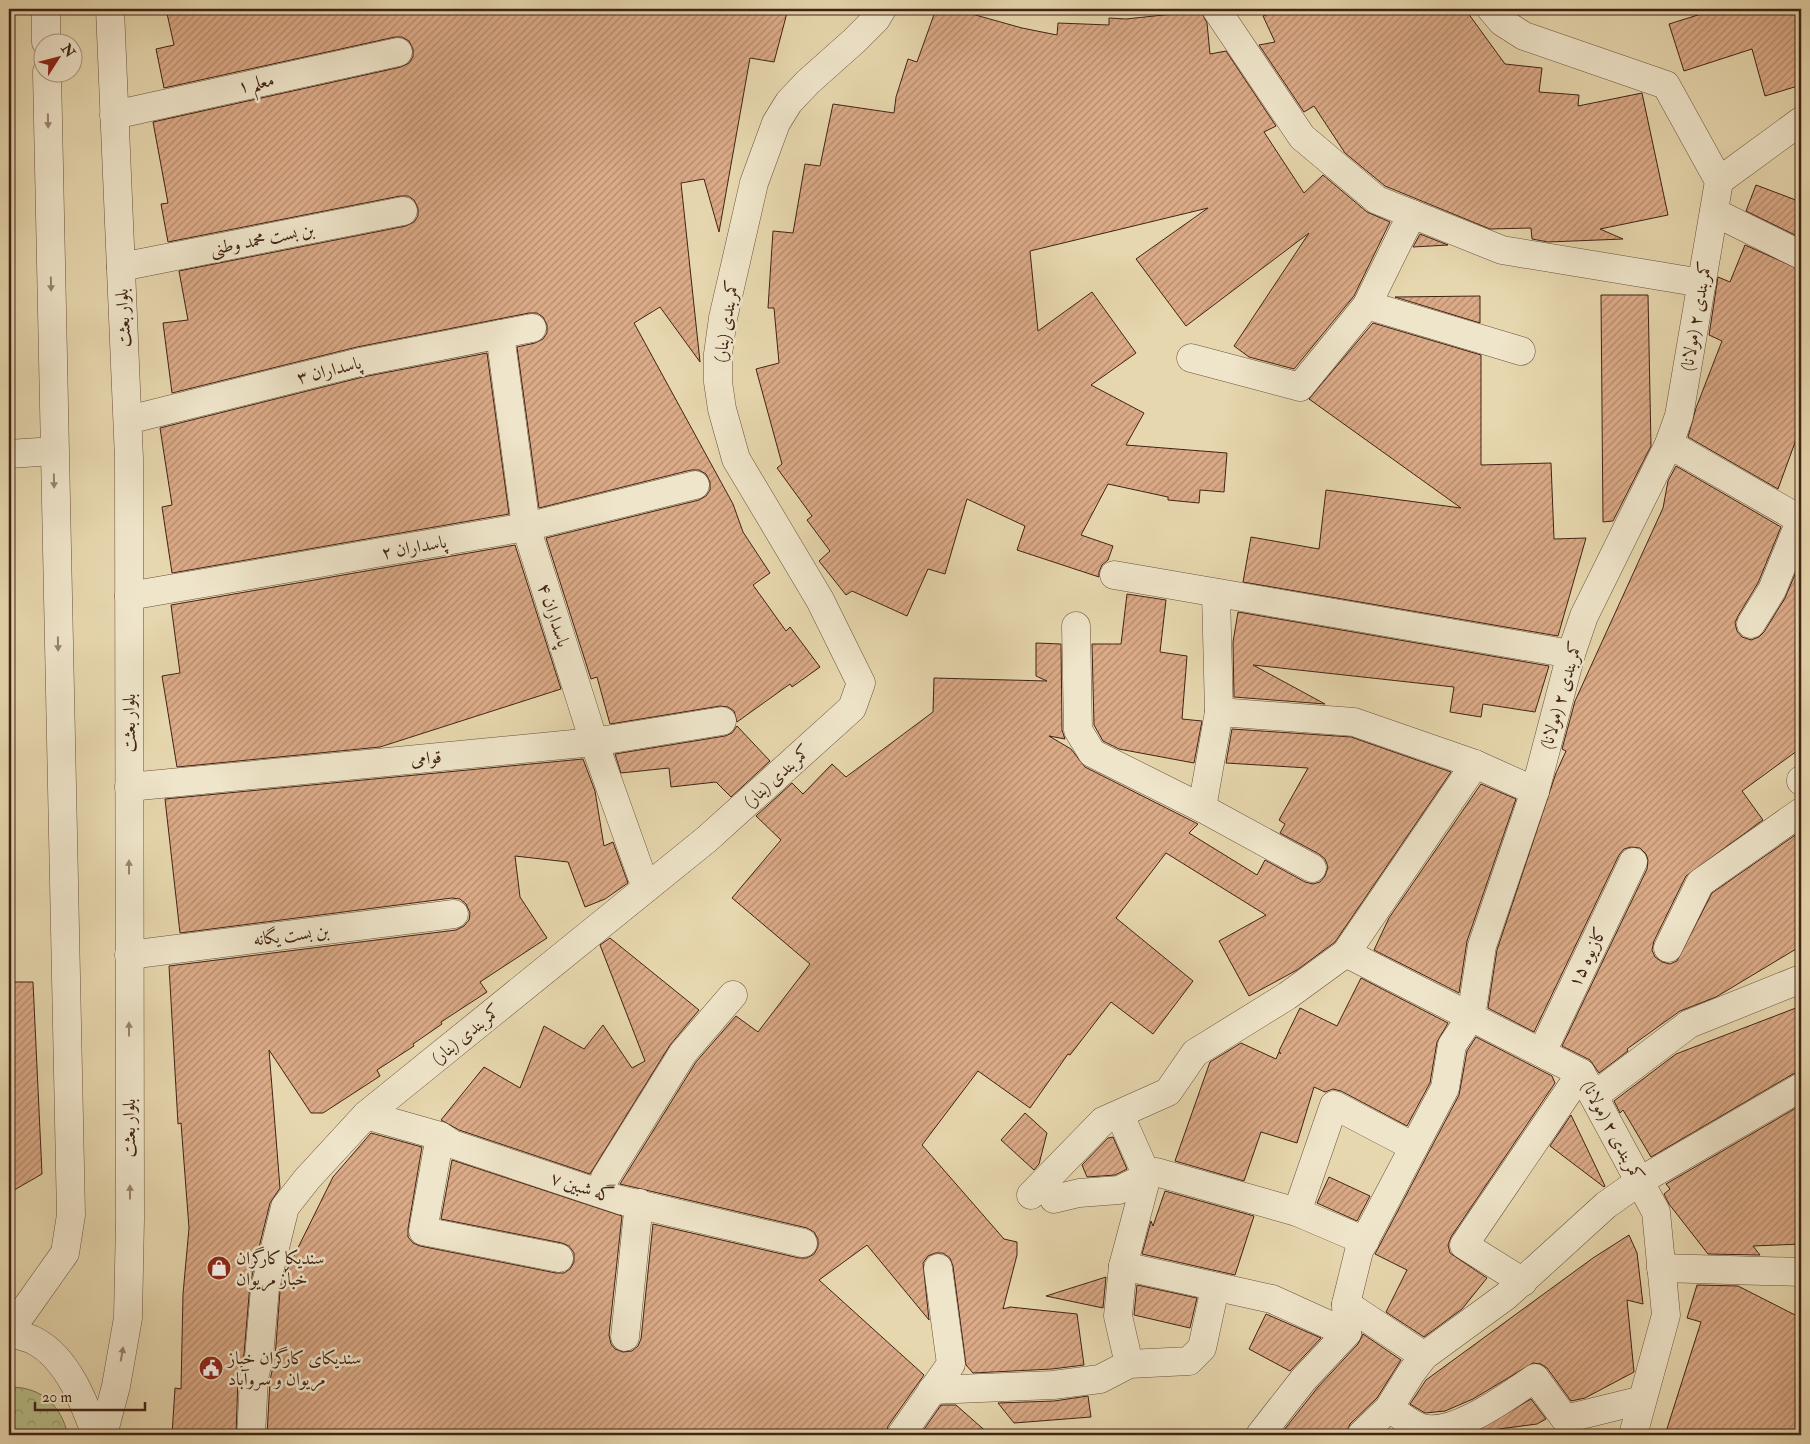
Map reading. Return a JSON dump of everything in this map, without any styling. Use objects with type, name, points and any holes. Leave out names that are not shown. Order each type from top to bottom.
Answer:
[{"type":"street","points":[[46,9],[46,32]]},
{"type":"street","name":"بلوار بعثت","points":[[103,1435],[116,1386],[128,1318],[130,596],[128,420],[110,9]]},
{"type":"street","name":"کمربندی (بنار)","points":[[251,1435],[254,1378],[259,1357],[265,1288],[285,1207],[307,1179],[366,1115],[720,827],[852,708],[861,683],[820,600],[736,459],[722,409],[718,382],[718,354],[723,318],[754,183],[776,123],[789,102],[876,19],[882,9]]},
{"type":"street","points":[[1216,9],[1302,137],[1377,200],[1502,250],[1702,283]]},
{"type":"street","points":[[1491,9],[1502,22],[1524,36],[1666,85],[1719,182],[1801,121]]},
{"type":"street","name":"معلم ۱","points":[[114,115],[398,52]]},
{"type":"street","points":[[47,82],[71,1215],[65,1253],[9,1332],[36,1341],[57,1360],[74,1384],[96,1435]]},
{"type":"street","name":"کمربندی ۲ (مولانا)","points":[[1633,1435],[1666,1315],[1656,1212],[1588,1084],[1542,1052],[1471,1016],[1482,946],[1534,791],[1571,654],[1584,616],[1668,444],[1679,416],[1719,182]]},
{"type":"street","name":"بن بست محمد وطنی","points":[[121,267],[403,211]]},
{"type":"street","points":[[1714,212],[1801,255]]},
{"type":"street","points":[[1191,358],[1300,387],[1367,305],[1412,214]]},
{"type":"street","points":[[1367,305],[1521,351]]},
{"type":"street","name":"پاسداران ۳","points":[[128,420],[360,362],[532,328]]},
{"type":"street","name":"پاسداران ۴","points":[[500,334],[526,527],[594,742],[646,888]]},
{"type":"street","points":[[1668,444],[1801,520],[1772,590],[1752,624]]},
{"type":"street","points":[[9,454],[54,451]]},
{"type":"street","name":"پاسداران ۲","points":[[130,596],[526,527],[695,485]]},
{"type":"street","points":[[1114,575],[1571,654]]},
{"type":"street","points":[[1202,808],[1219,712],[1216,593]]},
{"type":"street","points":[[1076,626],[1078,730],[1092,753],[1202,808],[1312,868]]},
{"type":"street","points":[[1219,712],[1354,722],[1475,764],[1534,791]]},
{"type":"street","name":"قوامی","points":[[129,787],[594,742],[722,721]]},
{"type":"street","points":[[1365,1241],[1296,1212],[1156,1172],[1118,1190],[1042,1197],[1103,1122],[1168,1092],[1195,1052],[1286,996],[1346,953],[1475,764]]},
{"type":"street","points":[[1668,948],[1700,883],[1801,812]]},
{"type":"street","name":"کازیوه ۱۵","points":[[1542,1052],[1632,862]]},
{"type":"street","name":"بن بست یگانه","points":[[129,955],[454,914]]},
{"type":"street","points":[[1260,1435],[1303,1380],[1346,1333],[1346,1304],[1359,1252],[1445,1088],[1452,1045],[1471,1016],[1346,953]]},
{"type":"street","points":[[1523,1282],[1464,1245],[1588,1084],[1689,1024],[1801,979]]},
{"type":"street","points":[[600,1193],[605,1178],[683,1053],[733,995]]},
{"type":"street","points":[[1361,1435],[1389,1408],[1424,1356],[1523,1282],[1606,1205],[1640,1181],[1801,1087]]},
{"type":"street","points":[[1296,1212],[1334,1105],[1414,1146]]},
{"type":"street","name":"گه شبین ۷","points":[[366,1115],[440,1136],[452,1144],[600,1193],[803,1243]]},
{"type":"street","points":[[1120,1115],[1147,1176],[1123,1266],[1118,1316],[1129,1364]]},
{"type":"street","points":[[440,1136],[424,1230],[559,1258]]},
{"type":"street","points":[[625,1337],[639,1204]]},
{"type":"street","points":[[1123,1266],[1272,1300],[1346,1333]]},
{"type":"street","points":[[901,1435],[951,1364],[938,1268]]},
{"type":"street","points":[[1661,1268],[1800,1274]]},
{"type":"street","points":[[932,1390],[1053,1385],[1100,1379],[1129,1364],[1189,1361],[1202,1348],[1215,1288]]},
{"type":"street","points":[[1346,1304],[1424,1356]]},
{"type":"street","points":[[1389,1408],[1422,1428],[1441,1428],[1480,1415],[1535,1378],[1565,1419],[1642,1400]]},
{"type":"green space","points":[[9,1388],[33,1391],[49,1400],[61,1415],[68,1435],[9,1435]]},
{"type":"building","points":[[166,9],[788,9],[774,62],[750,58],[719,232],[704,179],[681,183],[700,362],[660,307],[634,323],[733,504],[743,532],[770,573],[753,585],[786,631],[790,627],[820,667],[792,687],[790,684],[737,722],[734,711],[728,707],[720,706],[610,724],[597,677],[591,679],[546,538],[699,500],[706,496],[710,490],[710,482],[706,474],[699,470],[691,470],[539,508],[517,347],[535,343],[543,339],[547,333],[547,325],[543,317],[537,313],[357,347],[172,393],[163,323],[188,320],[179,271],[406,226],[414,222],[418,216],[418,208],[414,200],[408,196],[400,196],[168,242],[161,204],[168,203],[153,122],[401,67],[409,63],[413,57],[413,49],[409,41],[402,37],[395,37],[164,88],[156,49],[174,45]]},
{"type":"building","points":[[936,9],[954,9],[1022,28],[1057,35],[1058,23],[1109,25],[1109,18],[1126,19],[1201,11],[1207,23],[1210,54],[1226,51],[1276,126],[1264,132],[1304,193],[1323,175],[1367,212],[1390,222],[1354,296],[1294,369],[1249,357],[1234,346],[1309,233],[1186,326],[1136,259],[1208,208],[1030,251],[1038,331],[1092,292],[1136,353],[1091,385],[1144,413],[1126,445],[1227,453],[1224,492],[1200,490],[1199,503],[1168,500],[1168,497],[1108,484],[1081,535],[1113,546],[1108,560],[1102,565],[1099,577],[1017,550],[1025,526],[967,499],[945,574],[928,569],[907,616],[852,591],[846,595],[819,561],[830,551],[807,520],[812,516],[777,468],[782,464],[756,369],[779,363],[774,308],[768,308],[773,231],[793,233],[805,164],[820,166],[833,104],[894,113],[896,97],[908,59],[917,62]]},
{"type":"building","points":[[1280,9],[1465,9],[1505,64],[1542,68],[1539,92],[1579,95],[1578,106],[1642,93],[1668,215],[1600,229],[1623,239],[1548,242],[1532,239],[1531,228],[1490,229],[1385,186],[1345,153],[1314,106],[1304,112],[1259,45],[1275,42],[1263,16]]},
{"type":"building","points":[[1717,9],[1801,9],[1801,85],[1765,96],[1752,49],[1684,71],[1669,24]]},
{"type":"building","points":[[1756,185],[1801,202],[1801,238],[1746,211]]},
{"type":"building","points":[[1420,234],[1448,245],[1413,247]]},
{"type":"building","points":[[1745,245],[1801,270],[1801,426],[1778,489],[1688,437],[1696,408],[1722,341],[1709,335],[1718,277],[1730,282]]},
{"type":"building","points":[[1601,295],[1648,295],[1651,446],[1613,521],[1603,522]]},
{"type":"building","points":[[1480,296],[1480,323],[1395,297]]},
{"type":"building","points":[[1373,323],[1481,355],[1481,465],[1551,463],[1554,539],[1586,538],[1558,636],[1243,582],[1251,537],[1319,549],[1326,490],[1461,508],[1309,399]]},
{"type":"building","points":[[487,353],[509,514],[172,573],[162,507],[172,505],[160,428],[363,377]]},
{"type":"building","points":[[1676,466],[1781,527],[1758,583],[1735,623],[1737,631],[1742,637],[1751,640],[1759,637],[1764,632],[1785,598],[1801,560],[1801,748],[1742,791],[1763,820],[1686,876],[1654,941],[1652,950],[1655,957],[1662,962],[1670,964],[1677,961],[1712,893],[1801,831],[1801,946],[1716,997],[1680,1011],[1627,1049],[1628,1051],[1599,1073],[1590,1060],[1562,1046],[1647,869],[1648,860],[1646,854],[1640,848],[1631,847],[1624,849],[1619,855],[1534,1032],[1488,1008],[1497,950],[1556,773],[1566,751],[1562,749],[1575,701],[1663,508],[1668,481]]},
{"type":"building","points":[[515,545],[561,689],[380,747],[177,767],[162,676],[180,673],[171,605]]},
{"type":"building","points":[[1127,594],[1166,600],[1160,652],[1187,656],[1182,719],[1202,721],[1194,763],[1119,749],[1103,741],[1094,725],[1092,644],[1121,644]]},
{"type":"building","points":[[1238,612],[1549,666],[1535,712],[1483,704],[1481,717],[1450,712],[1454,687],[1253,665],[1325,704],[1234,697],[1233,642]]},
{"type":"building","points":[[1036,643],[1061,644],[1062,730],[1065,739],[1049,736],[1071,749],[1085,767],[1198,824],[1189,833],[1257,875],[1265,860],[1305,882],[1313,884],[1320,882],[1325,876],[1328,867],[1325,859],[1319,854],[1280,833],[1285,824],[1279,820],[1308,768],[1226,763],[1232,729],[1351,737],[1451,772],[1335,942],[1297,970],[1249,996],[1219,941],[1266,915],[1166,853],[1116,918],[1193,981],[1153,1034],[1111,1002],[1070,1055],[1068,1054],[1030,1108],[978,1071],[922,1145],[1004,1239],[1017,1242],[1017,1255],[1003,1309],[1010,1307],[1077,1314],[1084,1365],[1052,1369],[973,1373],[966,1365],[953,1266],[950,1258],[943,1253],[935,1253],[928,1256],[923,1263],[929,1320],[867,1245],[819,1280],[924,1375],[888,1426],[886,1435],[267,1435],[270,1380],[275,1358],[280,1291],[286,1269],[286,1272],[333,1177],[371,1133],[422,1147],[408,1229],[408,1237],[413,1243],[420,1246],[556,1273],[564,1273],[570,1269],[574,1262],[574,1253],[569,1246],[562,1243],[441,1219],[452,1160],[622,1216],[609,1335],[611,1344],[615,1349],[623,1352],[632,1351],[638,1346],[641,1339],[653,1224],[799,1258],[807,1258],[814,1254],[818,1247],[818,1239],[814,1232],[807,1228],[620,1184],[696,1062],[736,1016],[758,1032],[810,964],[732,898],[781,840],[756,816],[792,783],[803,794],[832,764],[846,777],[933,712],[934,678],[1047,681],[1036,676]]},
{"type":"building","points":[[737,726],[770,761],[731,797],[716,782],[671,787],[669,768],[621,773],[615,754],[725,736],[732,733]]},
{"type":"building","points":[[583,759],[595,791],[604,846],[613,842],[628,883],[605,899],[585,907],[568,862],[515,856],[520,897],[547,938],[480,982],[487,992],[441,1022],[442,1024],[413,1044],[414,1046],[377,1070],[380,1076],[323,1113],[311,1113],[269,1050],[280,1188],[270,1203],[250,1284],[244,1354],[238,1377],[236,1435],[172,1435],[175,1388],[181,1389],[183,1294],[189,1228],[181,1123],[178,1124],[169,966],[456,930],[464,926],[469,920],[470,913],[466,904],[460,899],[452,898],[180,933],[165,799]]},
{"type":"building","points":[[1481,784],[1516,799],[1467,941],[1459,993],[1374,950],[1389,918]]},
{"type":"building","points":[[610,938],[699,1010],[670,1045],[590,1174],[459,1130],[441,1120],[484,1067],[520,1088],[544,1026],[584,1049],[603,1025],[632,1068],[645,1061],[600,945]]},
{"type":"building","points":[[1361,978],[1448,1023],[1437,1042],[1430,1083],[1407,1126],[1341,1091],[1333,1089],[1325,1092],[1314,1087],[1297,1143],[1261,1132],[1244,1181],[1175,1161],[1210,1062],[1241,1043],[1276,1059],[1279,1052],[1281,1054],[1279,1051],[1300,1008],[1337,1026]]},
{"type":"building","points":[[9,982],[33,982],[42,1174],[9,1193]]},
{"type":"building","points":[[1801,1006],[1801,1071],[1651,1157],[1623,1110],[1620,1113],[1614,1101],[1676,1054]]},
{"type":"building","points":[[1476,1037],[1552,1076],[1555,1083],[1451,1237],[1448,1245],[1450,1253],[1487,1278],[1462,1309],[1424,1337],[1386,1312],[1407,1270],[1375,1254],[1459,1095],[1467,1051]]},
{"type":"building","points":[[1801,1105],[1801,1244],[1753,1246],[1760,1255],[1708,1254],[1669,1204],[1664,1194],[1670,1189],[1666,1184]]},
{"type":"building","points":[[1025,1113],[1047,1133],[1039,1164],[1034,1170],[1001,1140]]},
{"type":"building","points":[[1571,1115],[1605,1186],[1604,1187],[1550,1146]]},
{"type":"building","points":[[1113,1137],[1127,1169],[1115,1175],[1087,1177],[1082,1165],[1108,1138]]},
{"type":"building","points":[[1329,1177],[1370,1196],[1357,1221],[1317,1203]]},
{"type":"building","points":[[1165,1191],[1254,1216],[1235,1275],[1142,1254],[1151,1221],[1153,1226]]},
{"type":"building","points":[[1629,1235],[1637,1253],[1643,1304],[1627,1300],[1634,1372],[1585,1398],[1571,1401],[1547,1368],[1541,1364],[1533,1363],[1473,1399],[1445,1411],[1425,1413],[1410,1404],[1426,1380],[1593,1258]]},
{"type":"building","points":[[1106,1277],[1103,1308],[1046,1296]]},
{"type":"building","points":[[1137,1285],[1197,1298],[1190,1328],[1134,1315]]},
{"type":"building","points":[[1697,1285],[1738,1286],[1801,1318],[1801,1435],[1665,1435],[1701,1322],[1687,1318]]},
{"type":"building","points":[[1266,1314],[1321,1338],[1290,1371],[1249,1349]]},
{"type":"building","points":[[1363,1334],[1401,1360],[1377,1398],[1350,1424],[1346,1435],[1280,1435],[1318,1387],[1358,1344]]},
{"type":"building","points":[[1088,1396],[1091,1417],[1014,1423],[998,1403],[1054,1401]]},
{"type":"building","points":[[1531,1399],[1546,1419],[1537,1424],[1499,1429],[1500,1435],[1470,1435]]},
{"type":"building","points":[[941,1405],[956,1405],[990,1435],[920,1435]]},
{"type":"place","name":"سندیکا کارگران خباز مریوان","points":[[219,1268]]},
{"type":"place","name":"سندیکای کارگران خباز مریوان و سروآباد","points":[[211,1368]]}]
